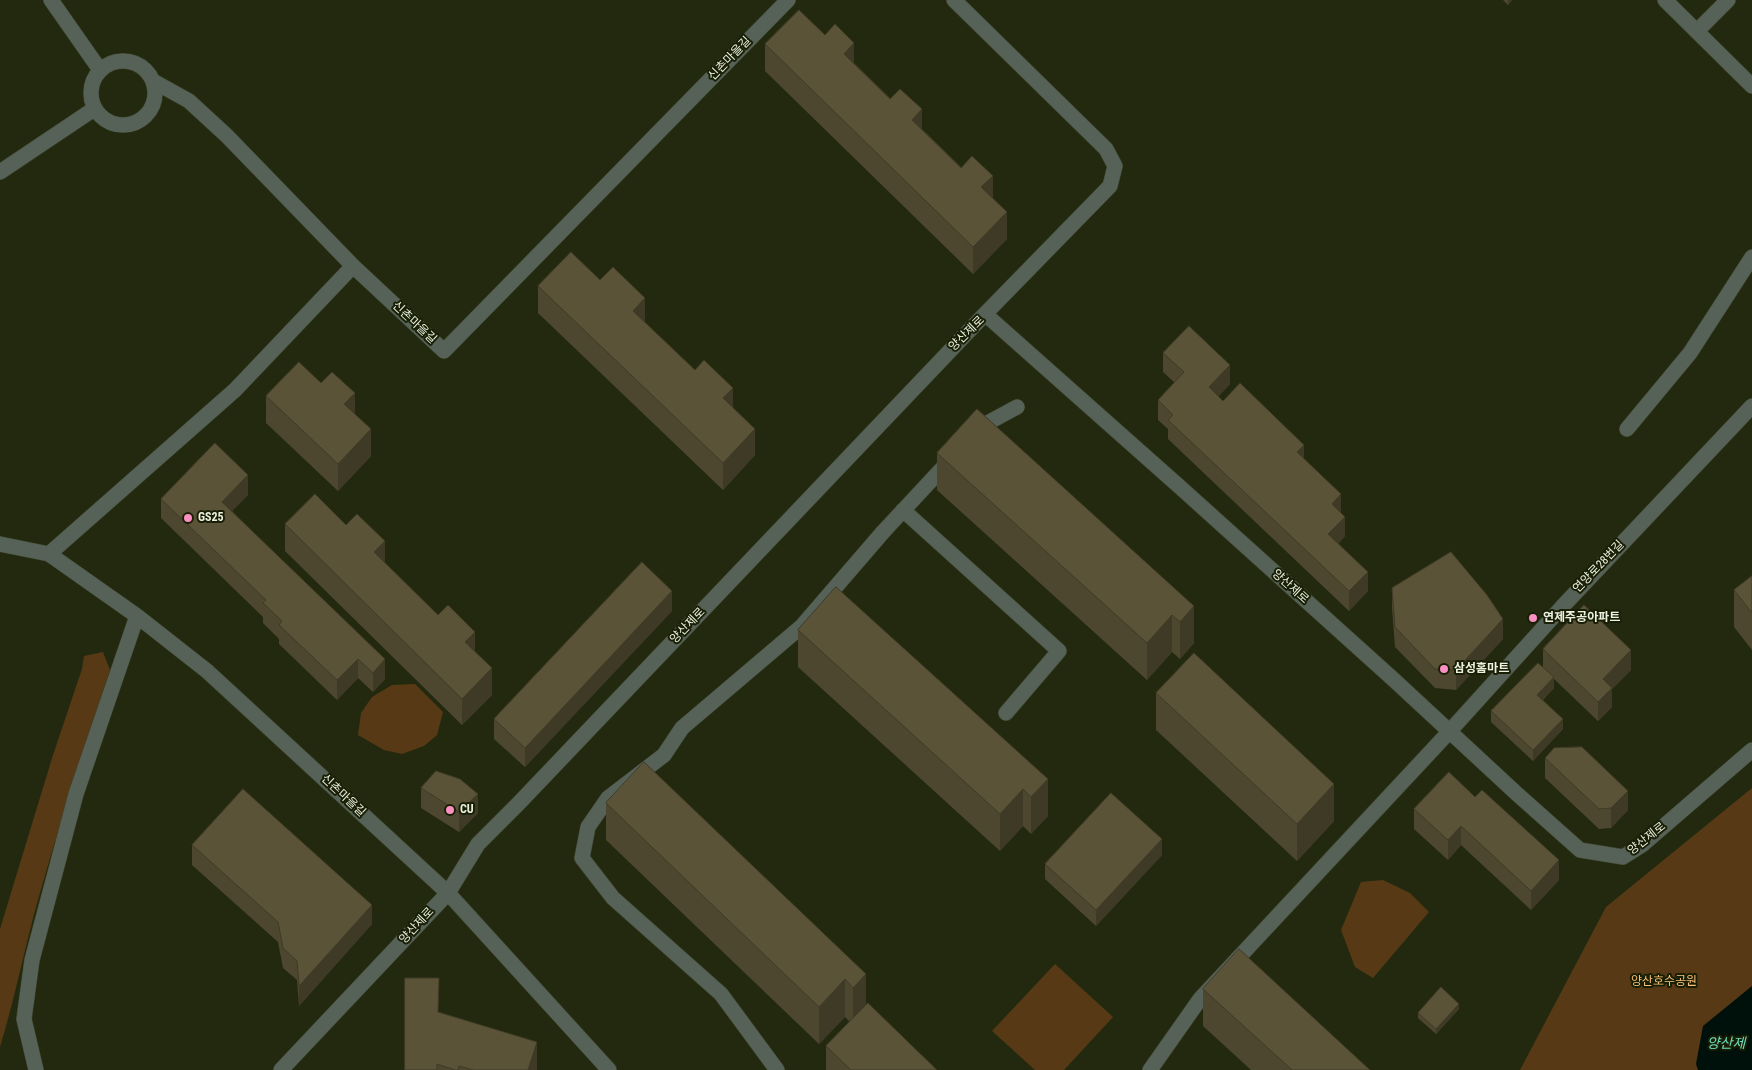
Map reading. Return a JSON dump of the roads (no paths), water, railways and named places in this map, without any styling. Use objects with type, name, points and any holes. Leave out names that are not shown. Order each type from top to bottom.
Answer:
[{"type":"street","points":[[51,0],[100,70]]},
{"type":"street","name":"신촌마을길","points":[[353,266],[444,351],[788,0]]},
{"type":"street","points":[[954,0],[1106,149],[1115,166],[1110,186],[985,314]]},
{"type":"street","points":[[1666,0],[1752,86]]},
{"type":"street","points":[[1697,32],[1728,0]]},
{"type":"street","points":[[118,61],[128,61],[138,65],[147,72],[153,81],[154,103],[149,112],[131,125],[110,124],[101,118],[94,109],[90,99],[93,79],[108,64],[118,61]]},
{"type":"street","points":[[49,554],[235,390],[353,266],[227,136],[189,101],[153,81]]},
{"type":"street","points":[[0,172],[94,109]]},
{"type":"street","points":[[1627,429],[1690,353],[1752,257]]},
{"type":"street","name":"양산제로","points":[[281,1070],[448,892],[478,844],[985,314],[1181,488],[1580,850],[1623,857],[1642,845],[1752,750]]},
{"type":"street","name":"연양로28번길","points":[[1150,1070],[1200,999],[1449,732],[1562,606],[1752,406]]},
{"type":"street","points":[[777,1070],[721,994],[613,898],[582,858],[588,827],[608,798],[664,755],[682,728],[802,626],[903,510],[980,427],[1017,407]]},
{"type":"street","points":[[903,510],[1059,651],[1006,713]]},
{"type":"street","name":"신촌마을길","points":[[0,544],[49,554],[137,616],[207,671],[448,892],[609,1070]]},
{"type":"street","points":[[36,1070],[24,1018],[32,960],[76,794],[137,616]]},
{"type":"water","name":"양산제","points":[[1752,986],[1752,1070],[1698,1070],[1696,1064],[1703,1026]]},
{"type":"place","name":"GS25","points":[[188,518]]},
{"type":"place","name":"연제주공아파트","points":[[1533,618]]},
{"type":"place","name":"삼성홈마트","points":[[1444,669]]},
{"type":"place","name":"CU","points":[[450,810]]},
{"type":"park label","name":"양산호수공원","points":[[1664,982]]}]
